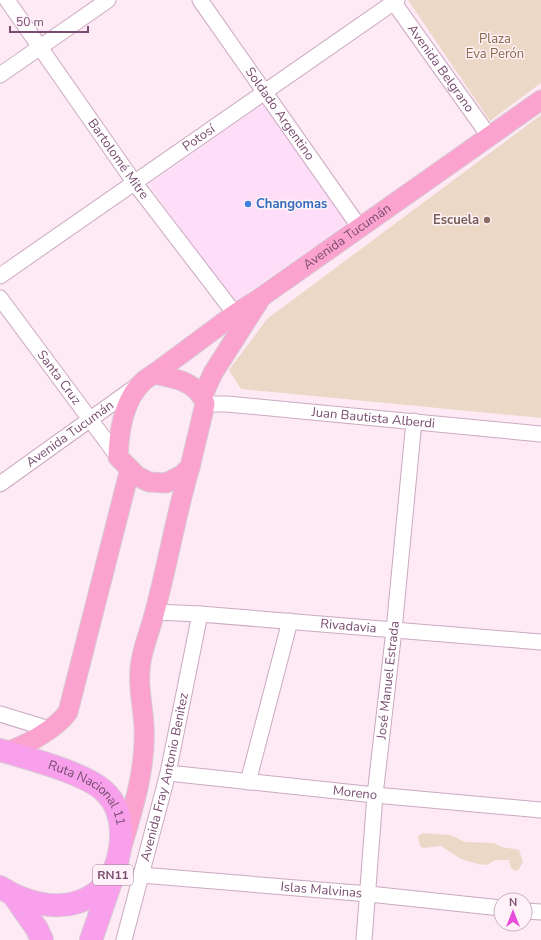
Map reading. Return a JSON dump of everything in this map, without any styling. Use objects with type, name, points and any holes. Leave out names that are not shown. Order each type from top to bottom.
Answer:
[{"type":"highway","name":"Ruta Nacional 11","points":[[3,751],[89,780],[104,791],[117,806],[122,830],[120,854],[91,940]]},
{"type":"highway","name":"Ruta Nacional 11","points":[[7,892],[43,905],[68,905],[84,901],[96,894],[113,875]]},
{"type":"highway","name":"Ruta Nacional 11","points":[[7,892],[38,929],[42,940]]},
{"type":"main road","name":"Avenida Tucumán","points":[[147,379],[235,314],[260,298],[541,100]]},
{"type":"main road","points":[[120,854],[136,800],[143,754],[144,728],[139,682],[141,660],[155,612],[180,499],[190,467],[204,399],[213,373],[260,298]]},
{"type":"main road","points":[[3,751],[18,748],[49,729],[64,718],[70,707],[118,512],[124,463],[120,434],[131,396],[147,379],[182,380],[204,399]]},
{"type":"main road","points":[[124,463],[137,476],[149,482],[164,483],[182,474],[190,467]]},
{"type":"street","name":"Bartolomé Mitre","points":[[7,0],[41,46],[134,182],[235,314]]},
{"type":"street","points":[[0,75],[108,0]]},
{"type":"street","name":"Soldado Argentino","points":[[200,0],[360,228]]},
{"type":"street","name":"Potosí","points":[[0,276],[394,1]]},
{"type":"street","name":"Avenida Belgrano","points":[[394,1],[489,136]]},
{"type":"street","name":"Santa Cruz","points":[[0,298],[88,419],[124,463]]},
{"type":"street","name":"Avenida Tucumán","points":[[0,484],[88,419],[147,379]]},
{"type":"street","name":"Juan Bautista Alberdi","points":[[204,399],[227,404],[541,434]]},
{"type":"street","name":"José Manuel Estrada","points":[[364,940],[375,795],[394,630],[414,421]]},
{"type":"street","name":"Rivadavia","points":[[155,612],[200,614],[541,642]]},
{"type":"street","name":"Avenida Fray Antonio Benitez","points":[[124,940],[168,773],[200,614]]},
{"type":"street","points":[[248,782],[290,621]]},
{"type":"street","points":[[0,714],[49,729]]},
{"type":"street","name":"Moreno","points":[[168,773],[375,795],[541,810]]},
{"type":"street","name":"Islas Malvinas","points":[[141,875],[368,894],[493,907]]},
{"type":"shaded area","name":"Changomas","points":[[263,104],[347,223],[233,303],[149,184]]},
{"type":"green space","name":"Plaza Eva Perón","points":[[408,0],[541,0],[541,83],[490,121]]},
{"type":"green space","points":[[541,115],[541,418],[241,389],[229,370],[267,319]]},
{"type":"green space","points":[[423,833],[450,835],[465,842],[494,843],[502,847],[519,850],[523,862],[519,869],[515,871],[511,868],[509,860],[495,860],[487,865],[478,864],[461,859],[441,846],[423,848],[420,846],[418,836]]},
{"type":"place","name":"Changomas","points":[[248,204]]},
{"type":"place","name":"Escuela","points":[[487,220]]}]
